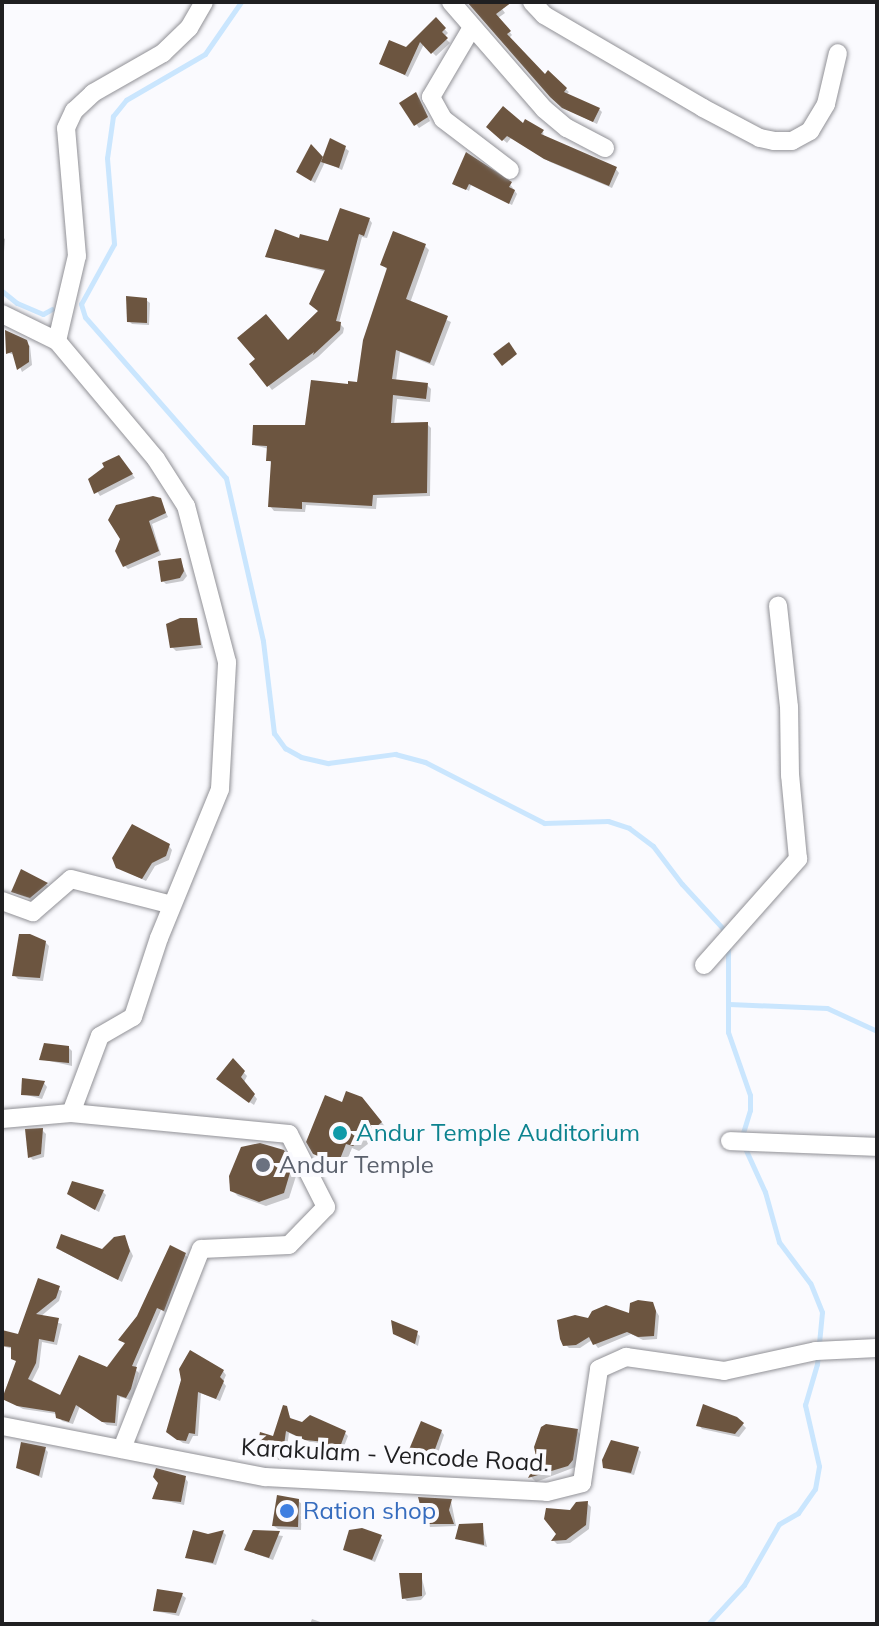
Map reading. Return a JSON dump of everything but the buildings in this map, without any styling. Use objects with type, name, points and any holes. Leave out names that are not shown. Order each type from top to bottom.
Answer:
[{"type":"street","points":[[57,341],[77,256],[66,128],[74,111],[93,93],[163,53],[189,28],[204,2]]},
{"type":"street","points":[[451,2],[471,29],[544,109],[567,128],[605,148]]},
{"type":"street","points":[[532,2],[544,15],[703,108],[760,138],[774,141],[799,138],[818,120],[833,85],[838,53]]},
{"type":"street","points":[[471,29],[431,97],[443,119],[510,170]]},
{"type":"street","points":[[2,314],[57,341],[156,459],[186,506],[227,662],[220,789],[172,905],[133,1017],[100,1036],[71,1113]]},
{"type":"street","points":[[704,965],[798,859],[790,775],[789,707],[778,606]]},
{"type":"street","points":[[2,901],[33,912],[71,879],[172,905]]},
{"type":"street","points":[[2,1119],[71,1113],[289,1134],[326,1207],[289,1245],[201,1249],[122,1449]]},
{"type":"street","points":[[730,1141],[877,1147]]},
{"type":"street","name":"Karakulam - Vencode Road.","points":[[2,1426],[265,1477],[547,1492],[582,1483],[599,1369],[626,1357],[724,1371],[820,1350],[877,1348]]},
{"type":"waterway","points":[[241,2],[205,54],[126,100],[113,116],[107,158],[114,244],[81,304],[85,317],[226,478],[263,641],[274,733],[285,748],[301,757],[328,763],[395,754],[425,762],[544,823],[608,821],[629,828],[653,846],[682,884],[727,933]]},
{"type":"waterway","points":[[2,291],[17,303],[43,314],[52,309]]},
{"type":"waterway","points":[[728,947],[728,1032],[750,1095],[750,1110],[742,1136]]},
{"type":"waterway","points":[[729,1004],[827,1008],[877,1031]]},
{"type":"waterway","points":[[708,1624],[744,1585],[779,1524],[798,1513],[815,1489],[819,1466],[805,1405],[817,1364],[822,1312],[810,1283],[779,1242],[765,1192],[744,1146]]},
{"type":"place","name":"Andur Temple Auditorium","points":[[340,1133]]},
{"type":"place","name":"Andur Temple","points":[[263,1165]]},
{"type":"place","name":"Ration shop","points":[[287,1511]]}]
